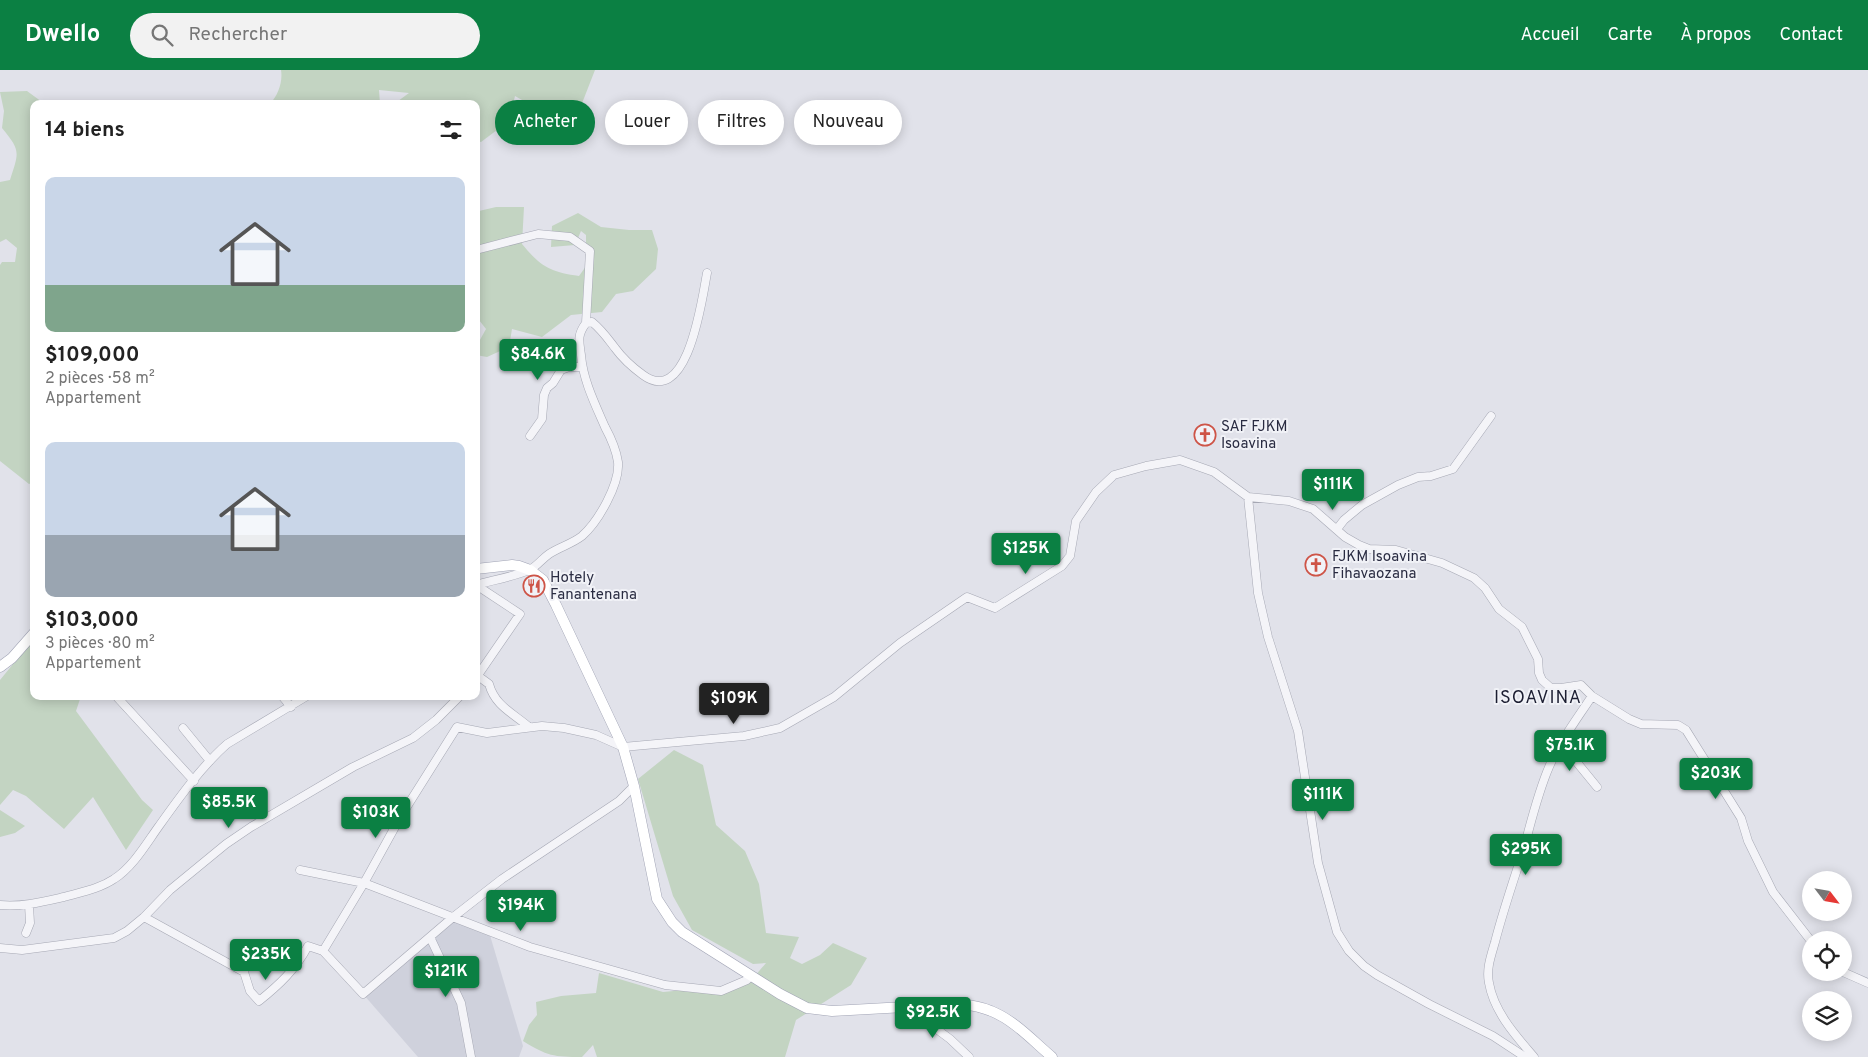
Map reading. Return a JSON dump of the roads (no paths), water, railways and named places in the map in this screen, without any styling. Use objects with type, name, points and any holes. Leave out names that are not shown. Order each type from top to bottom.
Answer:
[{"type":"main road","points":[[480,568],[512,565],[530,570],[543,580],[624,747],[657,899],[672,922],[682,932],[794,1002],[817,1010],[832,1011],[960,1004],[991,1010],[1018,1028],[1052,1057]]},
{"type":"main road","points":[[0,667],[12,658],[30,638]]},
{"type":"street","points":[[480,249],[538,234],[570,238],[590,252],[586,323],[582,328],[578,344],[581,367],[613,442],[618,461],[617,477],[610,496],[583,535],[549,554],[530,570],[480,584]]},
{"type":"street","points":[[586,323],[592,322],[600,328],[627,362],[645,377],[656,381],[668,380],[676,374],[685,360],[697,321],[707,273]]},
{"type":"street","points":[[530,436],[542,420],[544,395],[547,388],[553,383],[561,370],[569,367],[581,367]]},
{"type":"street","points":[[1337,529],[1362,505],[1398,485],[1418,476],[1431,476],[1453,469],[1490,416]]},
{"type":"street","points":[[323,951],[401,816],[457,727],[487,733],[542,726],[564,728],[596,735],[624,747],[744,736],[780,728],[834,697],[900,643],[967,598],[995,608],[1062,566],[1070,556],[1076,521],[1096,492],[1114,476],[1146,466],[1180,460],[1214,472],[1248,497],[1289,501],[1313,509],[1345,538],[1370,549],[1396,550],[1442,563],[1474,578],[1485,588],[1499,609],[1522,627],[1538,659],[1542,680],[1551,688],[1581,685],[1592,696],[1629,720],[1641,724],[1678,726],[1686,730],[1741,818],[1748,841],[1773,892],[1803,931]]},
{"type":"street","points":[[1248,497],[1258,593],[1268,637],[1298,731],[1318,863],[1337,932],[1349,951],[1364,966],[1377,975],[1493,1036],[1525,1057]]},
{"type":"street","points":[[480,588],[520,614],[480,673]]},
{"type":"street","points":[[480,679],[489,684],[492,694],[502,707],[529,727]]},
{"type":"street","points":[[1534,1057],[1516,1036],[1496,1007],[1489,984],[1488,971],[1504,907],[1523,850],[1535,804],[1549,767],[1561,743],[1592,696]]},
{"type":"street","points":[[120,700],[194,781]]},
{"type":"street","points":[[285,700],[291,707]]},
{"type":"street","points":[[0,905],[30,905],[90,890],[115,878],[132,862],[210,760],[227,744],[301,700]]},
{"type":"street","points":[[0,948],[22,950],[114,938],[144,917],[170,890],[226,844],[251,827],[353,767],[413,738],[443,714],[456,700]]},
{"type":"street","points":[[183,728],[210,760]]},
{"type":"street","points":[[1561,743],[1597,788]]},
{"type":"street","points":[[144,917],[244,972],[250,991],[259,1000],[277,986],[299,964],[308,946],[323,951],[363,994],[452,918],[502,879],[619,801],[634,786]]},
{"type":"street","points":[[300,870],[364,883],[530,947],[665,985],[721,991],[747,980],[751,976]]},
{"type":"street","points":[[26,933],[30,923],[30,905]]},
{"type":"street","points":[[430,937],[460,1003],[471,1057]]},
{"type":"street","points":[[1852,976],[1868,983]]},
{"type":"street","points":[[908,1007],[950,1038],[969,1057]]},
{"type":"place","name":"SAF FJKM Isoavina","points":[[1205,435]]},
{"type":"place","name":"FJKM Isoavina Fihavaozana","points":[[1316,565]]},
{"type":"place","name":"Hotely Fanantenana","points":[[534,586]]},
{"type":"district","name":"ISOAVINA","points":[[1538,697]]}]
